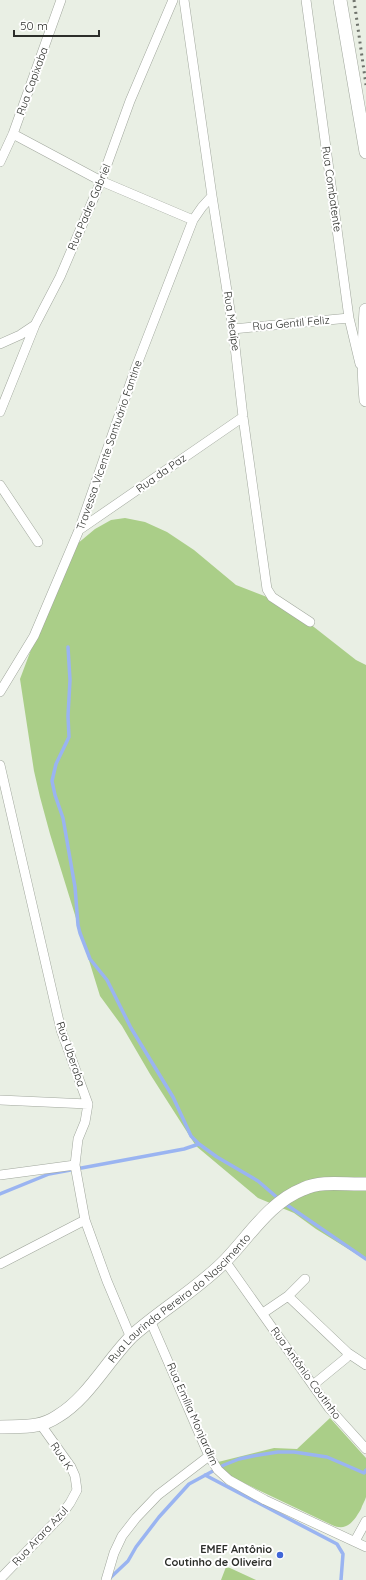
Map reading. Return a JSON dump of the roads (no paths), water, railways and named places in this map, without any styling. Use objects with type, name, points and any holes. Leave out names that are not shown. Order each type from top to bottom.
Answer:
[{"type":"street","name":"Rua Capixaba","points":[[0,162],[13,134],[61,0]]},
{"type":"street","name":"Rua Padre Gabriel","points":[[0,412],[35,325],[60,278],[102,181],[130,101],[173,0]]},
{"type":"street","name":"Rua Meaípe","points":[[184,0],[233,329],[243,417],[267,589],[272,597],[310,622]]},
{"type":"street","name":"Rua Combatente","points":[[306,0],[349,318],[364,377]]},
{"type":"street","points":[[340,0],[366,152]]},
{"type":"street","points":[[13,134],[102,181],[193,220]]},
{"type":"street","name":"Travessa Vicente Santuário Fantine","points":[[0,692],[34,636],[79,530],[136,367],[193,220],[212,196]]},
{"type":"street","points":[[366,310],[364,377],[366,400]]},
{"type":"street","name":"Rua Gentil Feliz","points":[[233,329],[349,318]]},
{"type":"street","points":[[0,344],[20,335],[35,325]]},
{"type":"street","name":"Rua da Paz","points":[[79,530],[243,417]]},
{"type":"street","points":[[0,485],[38,542]]},
{"type":"street","name":"Rua Uberaba","points":[[0,766],[61,1030],[88,1104]]},
{"type":"street","points":[[0,1100],[88,1104],[85,1122],[78,1139],[75,1165],[85,1220],[107,1281],[131,1338]]},
{"type":"street","points":[[0,1175],[75,1165]]},
{"type":"street","name":"Rua Laurinda Pereira do Nascimento","points":[[0,1427],[40,1425],[59,1416],[77,1401],[131,1338],[153,1325],[225,1261],[265,1217],[287,1196],[318,1183],[366,1184]]},
{"type":"street","points":[[0,1264],[85,1220]]},
{"type":"street","name":"Rua Antônio Coutinho","points":[[225,1261],[263,1313],[328,1408],[366,1449]]},
{"type":"street","points":[[263,1313],[288,1296],[305,1279]]},
{"type":"street","points":[[288,1296],[348,1353],[366,1365]]},
{"type":"street","name":"Rua Emília Monjardim","points":[[153,1325],[209,1456],[218,1470],[229,1480],[257,1496],[366,1547]]},
{"type":"street","points":[[313,1385],[346,1358],[348,1353]]},
{"type":"street","name":"Rua K","points":[[40,1425],[71,1467],[75,1476],[76,1490]]},
{"type":"street","points":[[106,1580],[114,1553],[122,1536],[136,1518],[158,1495],[209,1456]]},
{"type":"street","name":"Rua Arara Azul","points":[[0,1579],[70,1504],[76,1490]]},
{"type":"street","points":[[355,1541],[366,1521]]},
{"type":"waterway","points":[[68,647],[70,680],[68,716],[69,737],[56,764],[52,781],[63,818],[75,887],[80,933],[90,959],[107,980],[131,1028],[173,1097],[191,1136],[217,1157],[258,1181],[280,1200]]},
{"type":"waterway","points":[[0,1194],[49,1174],[184,1149],[199,1144]]},
{"type":"waterway","points":[[284,1203],[366,1259]]},
{"type":"waterway","points":[[110,1578],[128,1561],[136,1547],[159,1517],[189,1484],[224,1465],[239,1459],[253,1456],[278,1452],[294,1452],[327,1457],[364,1473],[366,1470]]},
{"type":"waterway","points":[[205,1475],[337,1544],[343,1554],[341,1580]]},
{"type":"railway","points":[[354,0],[366,85]]},
{"type":"place","name":"EMEF Antônio Coutinho de Oliveira","points":[[280,1555]]}]
